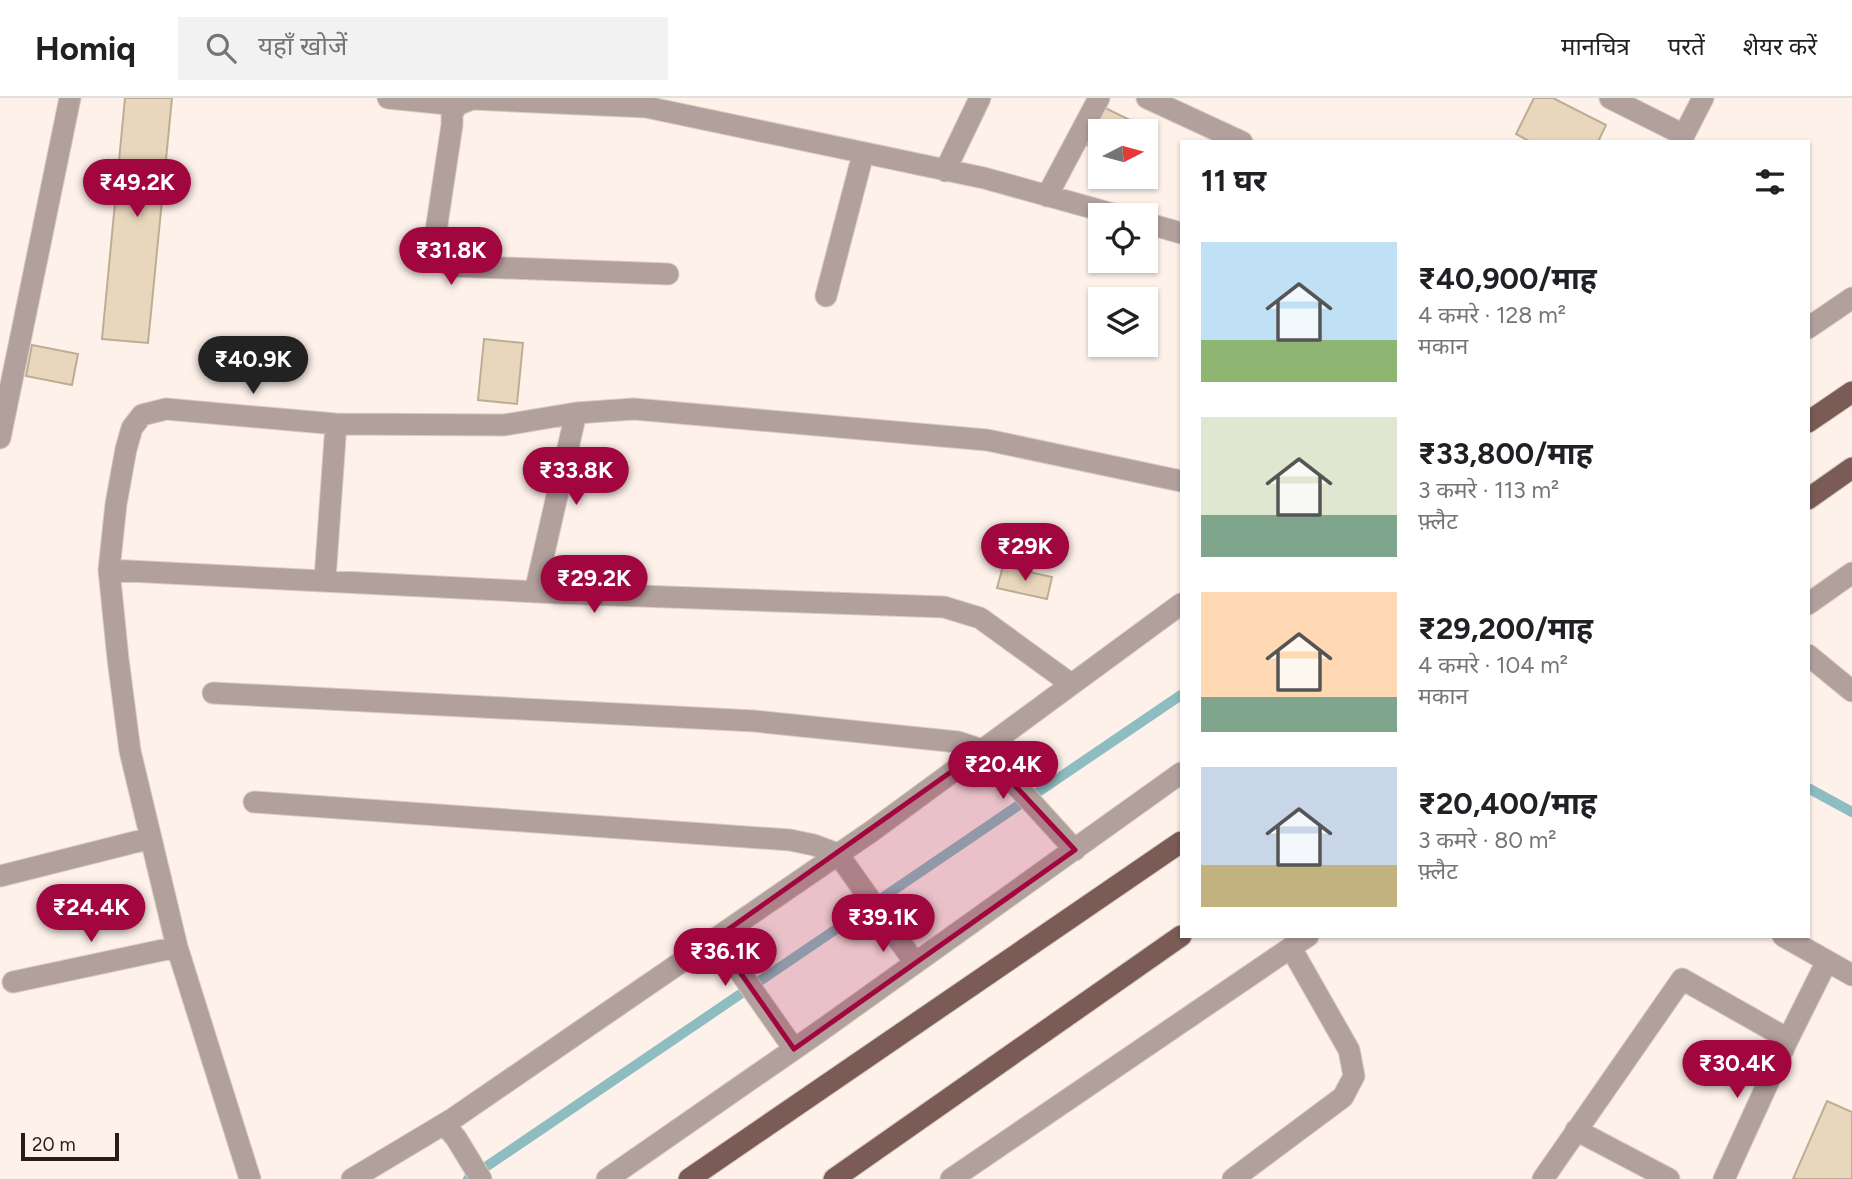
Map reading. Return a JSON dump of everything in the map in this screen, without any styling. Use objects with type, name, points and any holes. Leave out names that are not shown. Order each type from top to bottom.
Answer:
[{"type":"main road","points":[[1810,421],[1852,392]]},
{"type":"main road","points":[[1810,498],[1852,468]]},
{"type":"main road","points":[[689,1179],[1180,843]]},
{"type":"main road","points":[[834,1179],[1180,937]]},
{"type":"street","points":[[0,438],[10,344],[70,98]]},
{"type":"street","points":[[388,98],[457,105],[472,99],[646,107],[984,178],[1088,207]]},
{"type":"street","points":[[945,171],[979,98]]},
{"type":"street","points":[[1047,196],[1099,98]]},
{"type":"street","points":[[1147,98],[1238,140]]},
{"type":"street","points":[[1610,98],[1684,135],[1703,98]]},
{"type":"street","points":[[457,105],[452,114],[434,244],[436,258],[452,266],[667,274]]},
{"type":"street","points":[[826,296],[863,154]]},
{"type":"street","points":[[1158,226],[1180,233]]},
{"type":"street","points":[[1810,327],[1852,298]]},
{"type":"street","points":[[250,1179],[177,947],[130,751],[109,570],[116,504],[126,449],[132,428],[142,415],[166,409],[336,424],[504,425],[576,413],[634,409],[987,440],[1180,481]]},
{"type":"street","points":[[535,592],[576,413]]},
{"type":"street","points":[[325,579],[336,424]]},
{"type":"street","points":[[109,570],[325,579],[535,592],[944,607],[980,618],[1071,684]]},
{"type":"street","points":[[1810,603],[1849,578]]},
{"type":"street","points":[[352,1179],[450,1131],[844,862],[989,756],[1071,684],[1180,605]]},
{"type":"street","points":[[1810,656],[1852,691]]},
{"type":"street","points":[[213,693],[754,721],[958,742],[989,756],[1075,850]]},
{"type":"street","points":[[607,1179],[1180,774]]},
{"type":"street","points":[[254,802],[790,840],[844,862],[915,963]]},
{"type":"street","points":[[0,876],[151,838]]},
{"type":"street","points":[[1787,938],[1852,975]]},
{"type":"street","points":[[951,1179],[1299,942],[1349,1050],[1354,1076],[1343,1097],[1233,1179]]},
{"type":"street","points":[[720,945],[794,1049]]},
{"type":"street","points":[[13,982],[177,947]]},
{"type":"street","points":[[1724,1179],[1788,1038],[1827,961]]},
{"type":"street","points":[[1543,1179],[1682,979],[1788,1038]]},
{"type":"street","points":[[1576,1130],[1669,1179]]},
{"type":"street","points":[[450,1131],[481,1179]]},
{"type":"highlighted area","points":[[982,750],[1075,850],[794,1049],[716,938]]},
{"type":"building","points":[[125,98],[172,98],[148,343],[102,339]]},
{"type":"building","points":[[1534,98],[1553,98],[1606,125],[1599,140],[1527,140],[1516,134]]},
{"type":"building","points":[[1099,105],[1128,119],[1092,119]]},
{"type":"building","points":[[1088,128],[1088,146],[1081,142]]},
{"type":"building","points":[[484,339],[523,343],[517,404],[478,400]]},
{"type":"building","points":[[32,345],[78,354],[72,385],[26,376]]},
{"type":"building","points":[[1003,566],[1052,577],[1047,599],[997,588]]},
{"type":"building","points":[[1827,1101],[1852,1112],[1852,1179],[1793,1179]]},
{"type":"waterway","points":[[468,1179],[1180,696]]},
{"type":"waterway","points":[[1810,789],[1852,812]]}]
